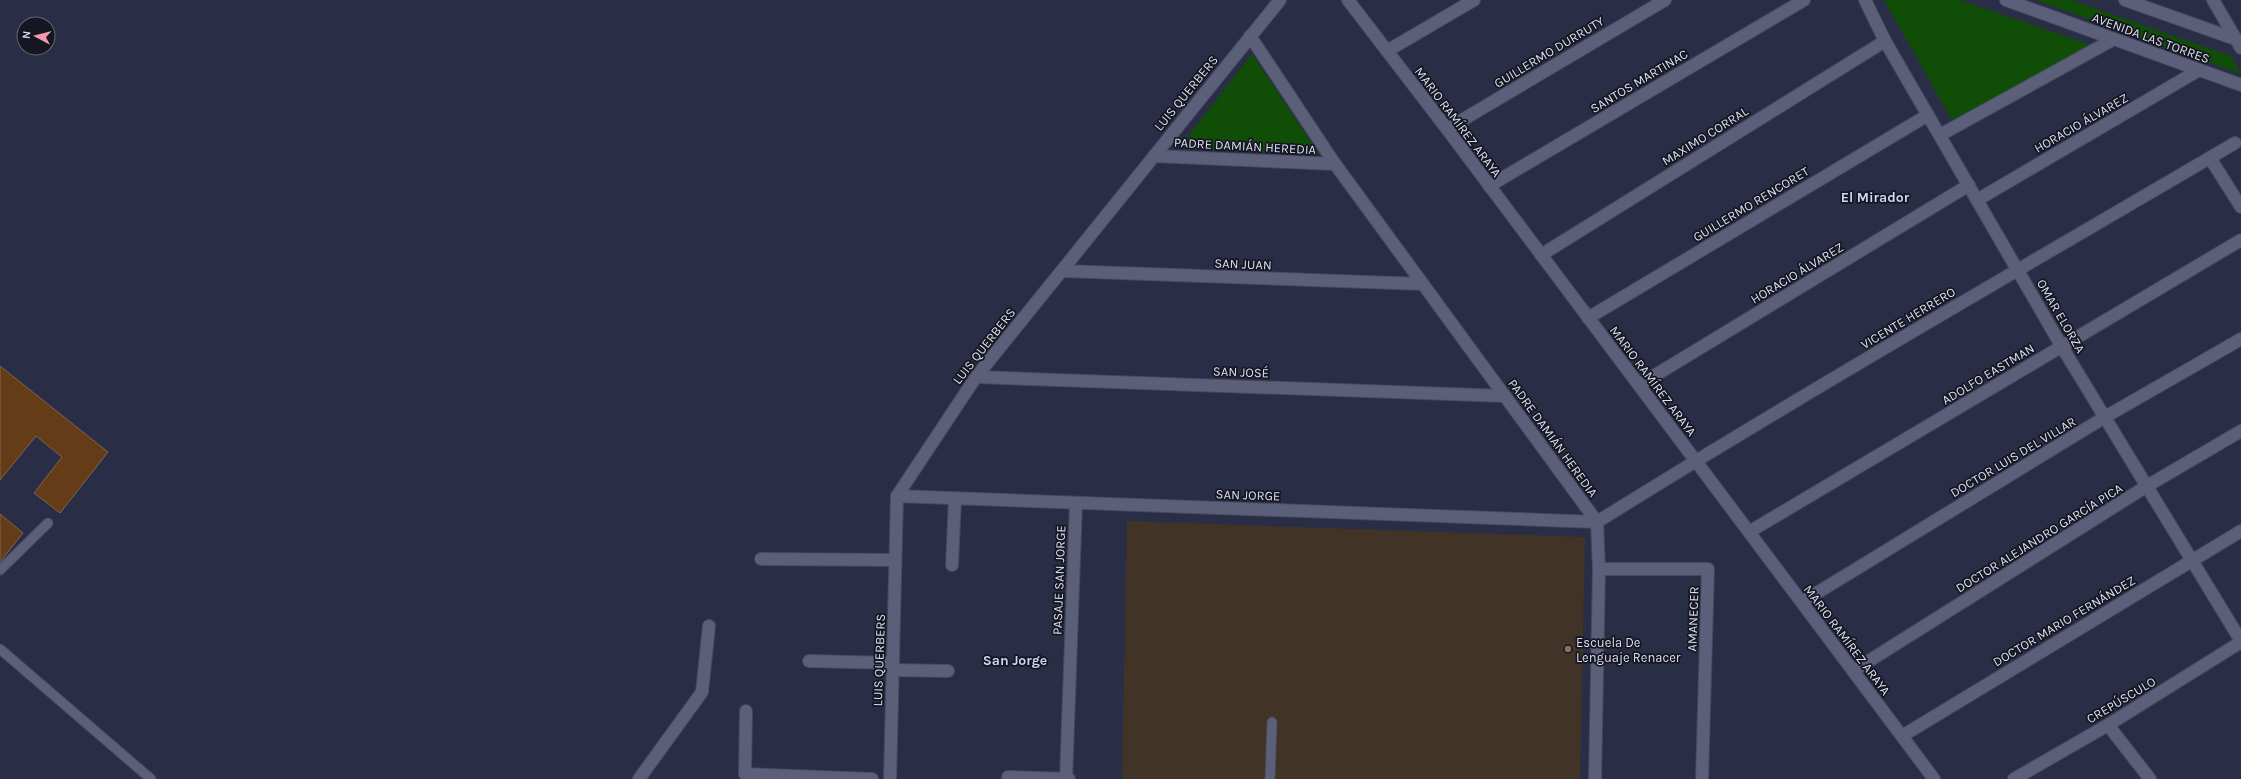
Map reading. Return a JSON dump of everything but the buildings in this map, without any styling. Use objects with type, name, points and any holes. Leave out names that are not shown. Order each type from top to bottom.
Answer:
[{"type":"street","name":"LUIS QUERBERS","points":[[890,779],[897,496],[976,376],[1063,271],[1280,0]]},
{"type":"street","name":"MARIO RAMÍREZ ARAYA","points":[[1348,0],[1447,129],[1488,186],[1934,779]]},
{"type":"street","points":[[1387,51],[1474,0]]},
{"type":"street","name":"GUILLERMO DURRUTY","points":[[1447,129],[1665,0]]},
{"type":"street","name":"SANTOS MARTINAC","points":[[1488,186],[1804,0]]},
{"type":"street","name":"OMAR ELORZA","points":[[1865,0],[1885,41],[2062,347],[2241,642]]},
{"type":"street","name":"AVENIDA LAS TORRES","points":[[2006,0],[2241,85]]},
{"type":"street","name":"AVENIDA LAS TORRES","points":[[2125,0],[2239,42]]},
{"type":"street","points":[[2213,0],[2239,42]]},
{"type":"street","name":"PADRE DAMIÁN HEREDIA","points":[[1250,36],[1335,164],[1597,522]]},
{"type":"street","points":[[1940,135],[2114,39]]},
{"type":"street","name":"MAXIMO CORRAL","points":[[1540,255],[1885,41]]},
{"type":"street","name":"HORACIO ÁLVAREZ","points":[[1977,200],[2198,70]]},
{"type":"street","name":"GUILLERMO RENCORET","points":[[1588,318],[1928,115]]},
{"type":"street","name":"VICENTE HERRERO","points":[[1597,522],[1696,461],[2018,269],[2235,143]]},
{"type":"street","name":"PADRE DAMIÁN HEREDIA","points":[[1154,156],[1335,164]]},
{"type":"street","points":[[2210,158],[2241,207]]},
{"type":"street","name":"HORACIO ÁLVAREZ","points":[[1639,385],[1969,185]]},
{"type":"street","name":"ADOLFO EASTMAN","points":[[1749,532],[2241,240]]},
{"type":"street","name":"SAN JUAN","points":[[1063,271],[1423,284]]},
{"type":"street","name":"DOCTOR LUIS DEL VILLAR","points":[[1802,602],[2105,417],[2241,339]]},
{"type":"street","name":"SAN JOSÉ","points":[[976,376],[1505,396]]},
{"type":"street","name":"DOCTOR ALEJANDRO GARCÍA PICA","points":[[1853,671],[2147,486],[2241,431]]},
{"type":"street","name":"SAN JORGE","points":[[897,496],[1597,522]]},
{"type":"street","points":[[952,565],[955,499]]},
{"type":"street","name":"PASAJE SAN JORGE","points":[[1008,777],[1067,779],[1076,503]]},
{"type":"street","points":[[1596,779],[1599,569],[1597,522]]},
{"type":"street","name":"DOCTOR MARIO FERNÁNDEZ","points":[[1902,736],[2241,531]]},
{"type":"street","points":[[761,559],[896,560]]},
{"type":"street","name":"AMANECER","points":[[1599,569],[1708,569],[1702,779]]},
{"type":"street","points":[[639,779],[702,692],[709,626]]},
{"type":"street","name":"CREPÚSCULO","points":[[2014,779],[2033,775],[2108,725],[2241,642]]},
{"type":"street","points":[[809,661],[948,671]]},
{"type":"street","points":[[746,711],[745,774],[872,779]]},
{"type":"street","points":[[2108,725],[2150,779]]},
{"type":"lane","points":[[0,570],[48,523]]},
{"type":"lane","points":[[0,649],[150,779]]},
{"type":"lane","points":[[1270,779],[1272,722]]},
{"type":"shaded area","points":[[1127,521],[1585,537],[1580,779],[1122,779]]},
{"type":"green space","points":[[1884,0],[1960,0],[2091,45],[1952,120]]},
{"type":"green space","points":[[2036,0],[2071,0],[2231,56],[2241,74]]},
{"type":"green space","points":[[1252,54],[1319,154],[1179,148]]},
{"type":"place","name":"Escuela De Lenguaje Renacer","points":[[1568,649]]},
{"type":"district","name":"El Mirador","points":[[1875,197]]},
{"type":"district","name":"San Jorge","points":[[1015,660]]}]
